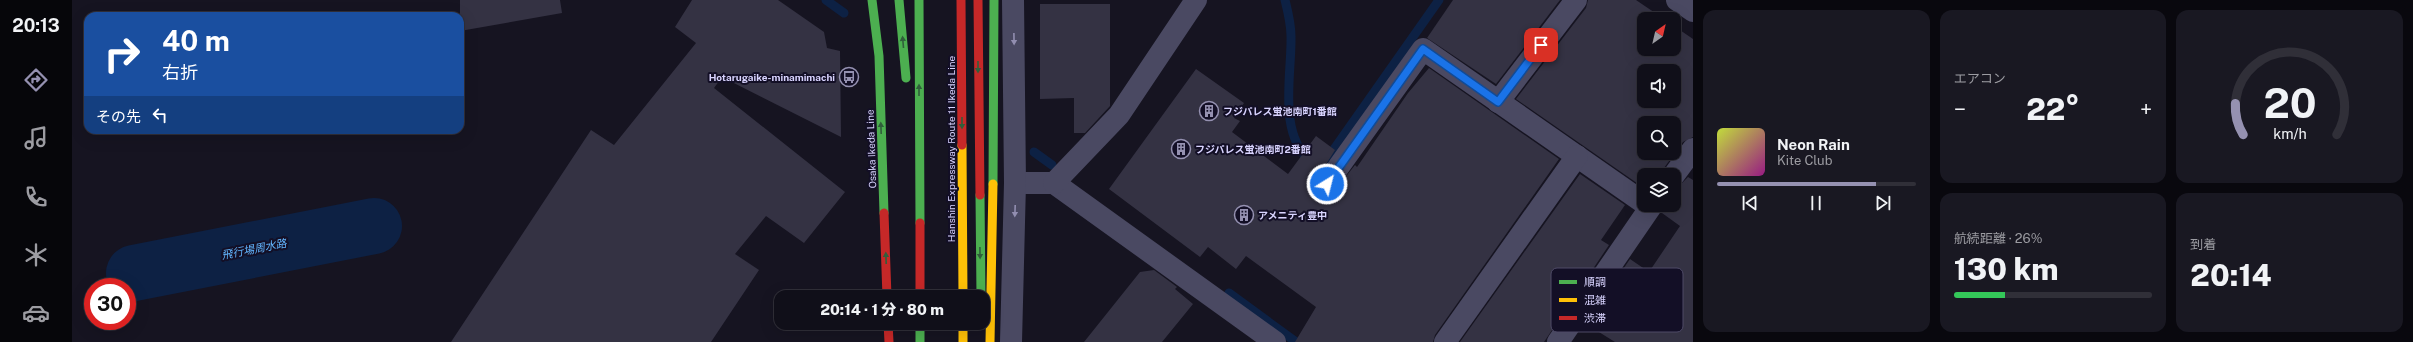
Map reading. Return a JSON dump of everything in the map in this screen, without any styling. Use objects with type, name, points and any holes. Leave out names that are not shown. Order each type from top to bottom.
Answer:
[{"type":"main road","name":"Osaka Ikeda Line","points":[[872,0],[879,56],[887,290]]},
{"type":"main road","points":[[899,0],[907,86]]},
{"type":"main road","points":[[919,0],[920,290]]},
{"type":"main road","name":"Hanshin Expressway Route 11 Ikeda Line","points":[[961,0],[963,290]]},
{"type":"main road","points":[[978,0],[981,290]]},
{"type":"main road","points":[[990,342],[994,0]]},
{"type":"main road","points":[[909,117],[920,234]]},
{"type":"main road","points":[[888,330],[889,342]]},
{"type":"main road","points":[[920,330],[920,342]]},
{"type":"main road","points":[[963,330],[963,342]]},
{"type":"main road","points":[[981,330],[981,342]]},
{"type":"street","points":[[1011,342],[1016,183],[1013,0]]},
{"type":"street","points":[[1054,183],[1119,115],[1196,0]]},
{"type":"street","points":[[1498,102],[1576,0]]},
{"type":"street","points":[[1677,0],[1693,10]]},
{"type":"street","points":[[1327,184],[1423,49],[1637,197]]},
{"type":"street","points":[[1679,168],[1693,149]]},
{"type":"street","points":[[1445,342],[1577,156]]},
{"type":"street","points":[[1016,183],[1054,183],[1275,342]]},
{"type":"street","points":[[1607,268],[1643,212]]},
{"type":"street","points":[[1558,342],[1565,332]]},
{"type":"building","points":[[460,0],[560,0],[562,13],[464,30],[464,12],[460,12]]},
{"type":"building","points":[[692,0],[778,0],[824,32],[827,48],[840,51],[841,137],[722,77],[714,88],[845,192],[804,243],[766,216],[735,254],[759,270],[711,342],[451,342],[591,130],[614,145],[696,43],[675,27]]},
{"type":"building","points":[[1453,0],[1560,0],[1496,84],[1427,38]]},
{"type":"building","points":[[1588,0],[1636,0],[1654,12],[1637,12],[1637,56],[1681,56],[1681,31],[1693,39],[1693,137],[1683,142],[1681,145],[1681,116],[1637,116],[1637,160],[1670,160],[1664,168],[1637,168],[1637,183],[1516,99],[1586,8]]},
{"type":"building","points":[[1040,4],[1110,4],[1110,106],[1085,133],[1074,133],[1074,98],[1040,99]]},
{"type":"building","points":[[1429,68],[1559,159],[1435,335],[1433,342],[1295,342],[1316,307],[1246,256],[1236,269],[1208,247],[1200,257],[1109,189],[1196,69],[1244,103],[1234,118],[1240,121],[1232,132],[1288,174],[1316,136],[1335,150],[1315,182],[1320,193],[1332,194],[1355,165],[1357,167],[1408,93]]},
{"type":"building","points":[[1580,174],[1625,205],[1601,240],[1609,245],[1594,268],[1551,268],[1551,332],[1544,342],[1460,342]]},
{"type":"building","points":[[1688,177],[1693,180],[1693,342],[1615,342],[1599,332],[1683,332],[1683,268],[1652,268],[1680,226],[1662,213],[1681,212],[1681,184]]},
{"type":"building","points":[[1630,259],[1643,268],[1624,268]]},
{"type":"building","points":[[1154,270],[1177,287],[1175,289],[1193,304],[1162,342],[1084,342],[1140,272]]},
{"type":"waterway","points":[[826,0],[844,13]]},
{"type":"waterway","points":[[1285,0],[1291,32],[1289,85],[1290,120],[1294,136],[1300,150],[1311,162]]},
{"type":"waterway","points":[[1327,159],[1439,0]]},
{"type":"waterway","points":[[1034,152],[1052,165]]},
{"type":"waterway","name":"飛行場周水路","points":[[134,273],[374,226]]},
{"type":"waterway","points":[[1229,293],[1296,342]]},
{"type":"traffic: fast","points":[[872,0],[879,56],[884,213]]},
{"type":"traffic: fast","points":[[899,0],[906,78]]},
{"type":"traffic: fast","points":[[919,0],[920,223]]},
{"type":"traffic: fast","points":[[993,184],[994,0]]},
{"type":"traffic: fast","points":[[980,195],[981,290]]},
{"type":"traffic: fast","points":[[920,330],[920,342]]},
{"type":"traffic: slow","points":[[962,145],[963,290]]},
{"type":"traffic: slow","points":[[990,342],[993,184]]},
{"type":"traffic: slow","points":[[963,330],[963,342]]},
{"type":"traffic: jam","points":[[961,0],[962,145]]},
{"type":"traffic: jam","points":[[978,0],[980,195]]},
{"type":"traffic: jam","points":[[884,213],[887,290]]},
{"type":"traffic: jam","points":[[920,223],[920,290]]},
{"type":"traffic: jam","points":[[888,330],[889,342]]},
{"type":"place","name":"Hotarugaike-minamimachi","points":[[849,77]]},
{"type":"place","name":"フジパレス蛍池南町1番館","points":[[1209,111]]},
{"type":"place","name":"フジパレス蛍池南町2番館","points":[[1181,149]]},
{"type":"place","name":"アメニティ豊中","points":[[1244,215]]},
{"type":"route","points":[[1327,184],[1423,49],[1498,102],[1541,45]]}]
